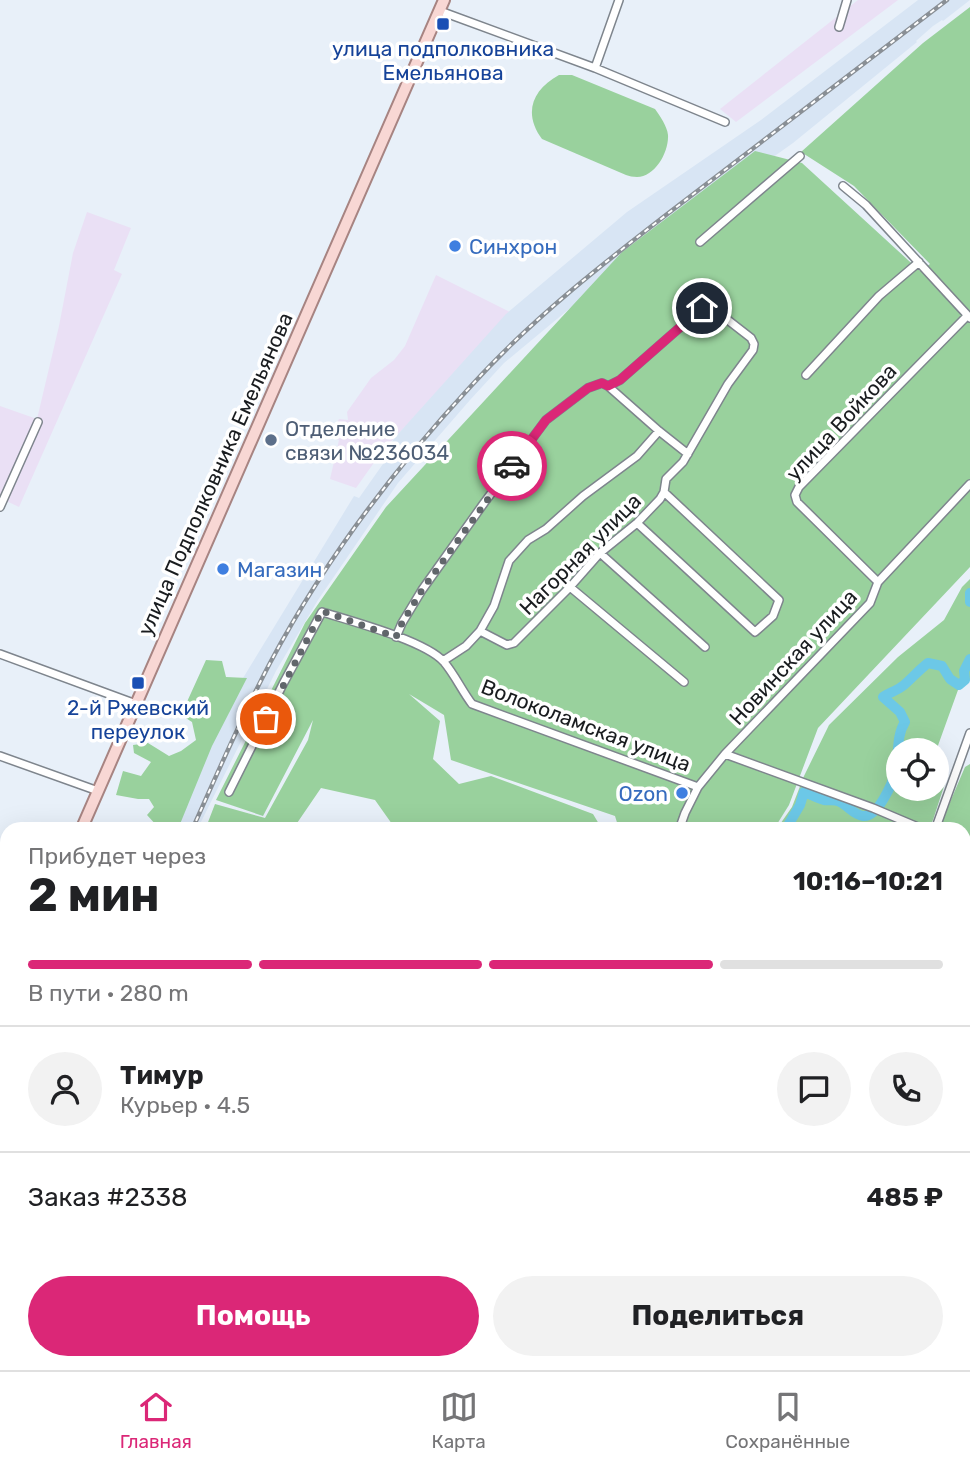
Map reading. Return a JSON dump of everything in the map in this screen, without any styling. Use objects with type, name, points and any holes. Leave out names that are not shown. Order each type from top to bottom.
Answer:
[{"type":"main road","name":"улица Подполковника Емельянова","points":[[84,822],[444,0]]},
{"type":"street","points":[[595,68],[619,0]]},
{"type":"street","points":[[839,27],[847,0]]},
{"type":"street","points":[[440,11],[595,68],[725,122]]},
{"type":"street","points":[[700,242],[800,156]]},
{"type":"street","points":[[843,186],[866,205],[969,317]]},
{"type":"street","points":[[806,375],[879,296],[919,262]]},
{"type":"street","name":"Нагорная улица","points":[[480,631],[507,645],[514,643],[600,553],[637,523],[660,499],[666,479],[683,462],[728,384],[753,350],[754,344],[751,338],[715,310],[710,307],[702,308],[620,380],[608,386]]},
{"type":"street","name":"улица Войкова","points":[[878,582],[797,502],[795,495],[799,487],[969,317]]},
{"type":"street","points":[[396,637],[422,590],[546,420],[588,388],[602,383],[608,386],[688,453]]},
{"type":"street","points":[[0,507],[38,422]]},
{"type":"street","points":[[443,661],[466,646],[480,631],[494,606],[509,561],[528,540],[546,529],[583,496],[637,456],[659,431]]},
{"type":"street","name":"Новинская улица","points":[[682,822],[698,787],[725,754],[870,603],[878,582],[970,484]]},
{"type":"street","points":[[637,523],[755,632],[773,616],[779,600],[664,492]]},
{"type":"street","points":[[600,553],[705,647]]},
{"type":"street","points":[[570,587],[684,682]]},
{"type":"street","name":"Волоколамская улица","points":[[229,792],[322,611],[421,647],[443,661],[472,704],[698,787]]},
{"type":"street","points":[[0,654],[136,704]]},
{"type":"street","points":[[938,822],[970,733]]},
{"type":"street","points":[[725,754],[906,822]]},
{"type":"street","points":[[0,756],[98,791]]},
{"type":"shaded area","points":[[858,0],[898,0],[736,122],[720,109]]},
{"type":"shaded area","points":[[918,0],[970,0],[933,26],[793,143],[580,297],[581,299],[504,363],[398,483],[318,600],[276,671],[201,822],[180,822],[229,701],[354,496],[359,498],[390,454],[385,450],[399,433],[506,314],[627,212],[761,120]]},
{"type":"shaded area","points":[[87,212],[131,228],[114,270],[122,274],[19,507],[0,498],[0,406],[37,419],[73,253]]},
{"type":"shaded area","points":[[436,275],[512,313],[383,450],[356,488],[330,479],[339,440],[330,437],[339,419],[348,420],[347,412],[371,378],[394,360],[405,346]]},
{"type":"green space","points":[[970,7],[970,567],[818,728],[789,805],[778,822],[617,822],[615,816],[451,760],[444,715],[409,694],[440,721],[433,759],[459,784],[491,776],[593,814],[598,822],[391,822],[375,800],[321,788],[298,822],[208,822],[215,804],[265,818],[308,740],[313,720],[263,816],[216,800],[305,623],[386,507],[622,252],[755,151],[802,163],[920,271],[930,264],[854,186],[801,152],[923,43]]},
{"type":"green space","points":[[559,75],[572,75],[655,109],[665,125],[668,142],[660,162],[650,173],[637,177],[628,176],[542,139],[533,120],[533,103],[542,88]]},
{"type":"green space","points":[[970,579],[970,680],[958,690],[941,738],[886,738],[886,801],[939,801],[932,822],[782,822],[792,807],[829,725],[898,657],[944,620],[962,587]]},
{"type":"green space","points":[[206,660],[222,661],[226,677],[247,678],[212,746],[181,822],[153,822],[147,815],[154,807],[149,799],[116,795],[123,771],[141,776],[151,762],[134,753],[133,745],[148,743],[169,756],[196,740],[192,722],[181,715]]},
{"type":"green space","points":[[970,764],[970,822],[942,822],[965,767]]},
{"type":"waterway","points":[[970,593],[970,602]]},
{"type":"waterway","points":[[790,822],[804,792],[824,800],[838,801],[863,816],[874,811],[884,798],[894,776],[899,739],[905,722],[900,712],[883,697],[904,685],[928,663],[942,666],[950,679],[959,685],[965,680],[964,671],[970,659]]},
{"type":"railway","points":[[196,822],[259,684],[313,589],[388,484],[471,386],[523,333],[608,260],[947,0]]},
{"type":"way so far","points":[[266,719],[322,611],[396,637],[422,590],[512,466]]},
{"type":"place","name":"улица подполковника Емельянова","points":[[443,24]]},
{"type":"place","name":"Синхрон","points":[[455,246]]},
{"type":"place","name":"Отделение связи №236034","points":[[271,440]]},
{"type":"place","name":"Магазин","points":[[223,569]]},
{"type":"place","name":"2-й Ржевский переулок","points":[[138,683]]},
{"type":"place","name":"Ozon","points":[[682,793]]},
{"type":"route","points":[[512,466],[546,420],[566,403],[588,388],[602,383],[608,386],[620,380],[702,308]]}]
